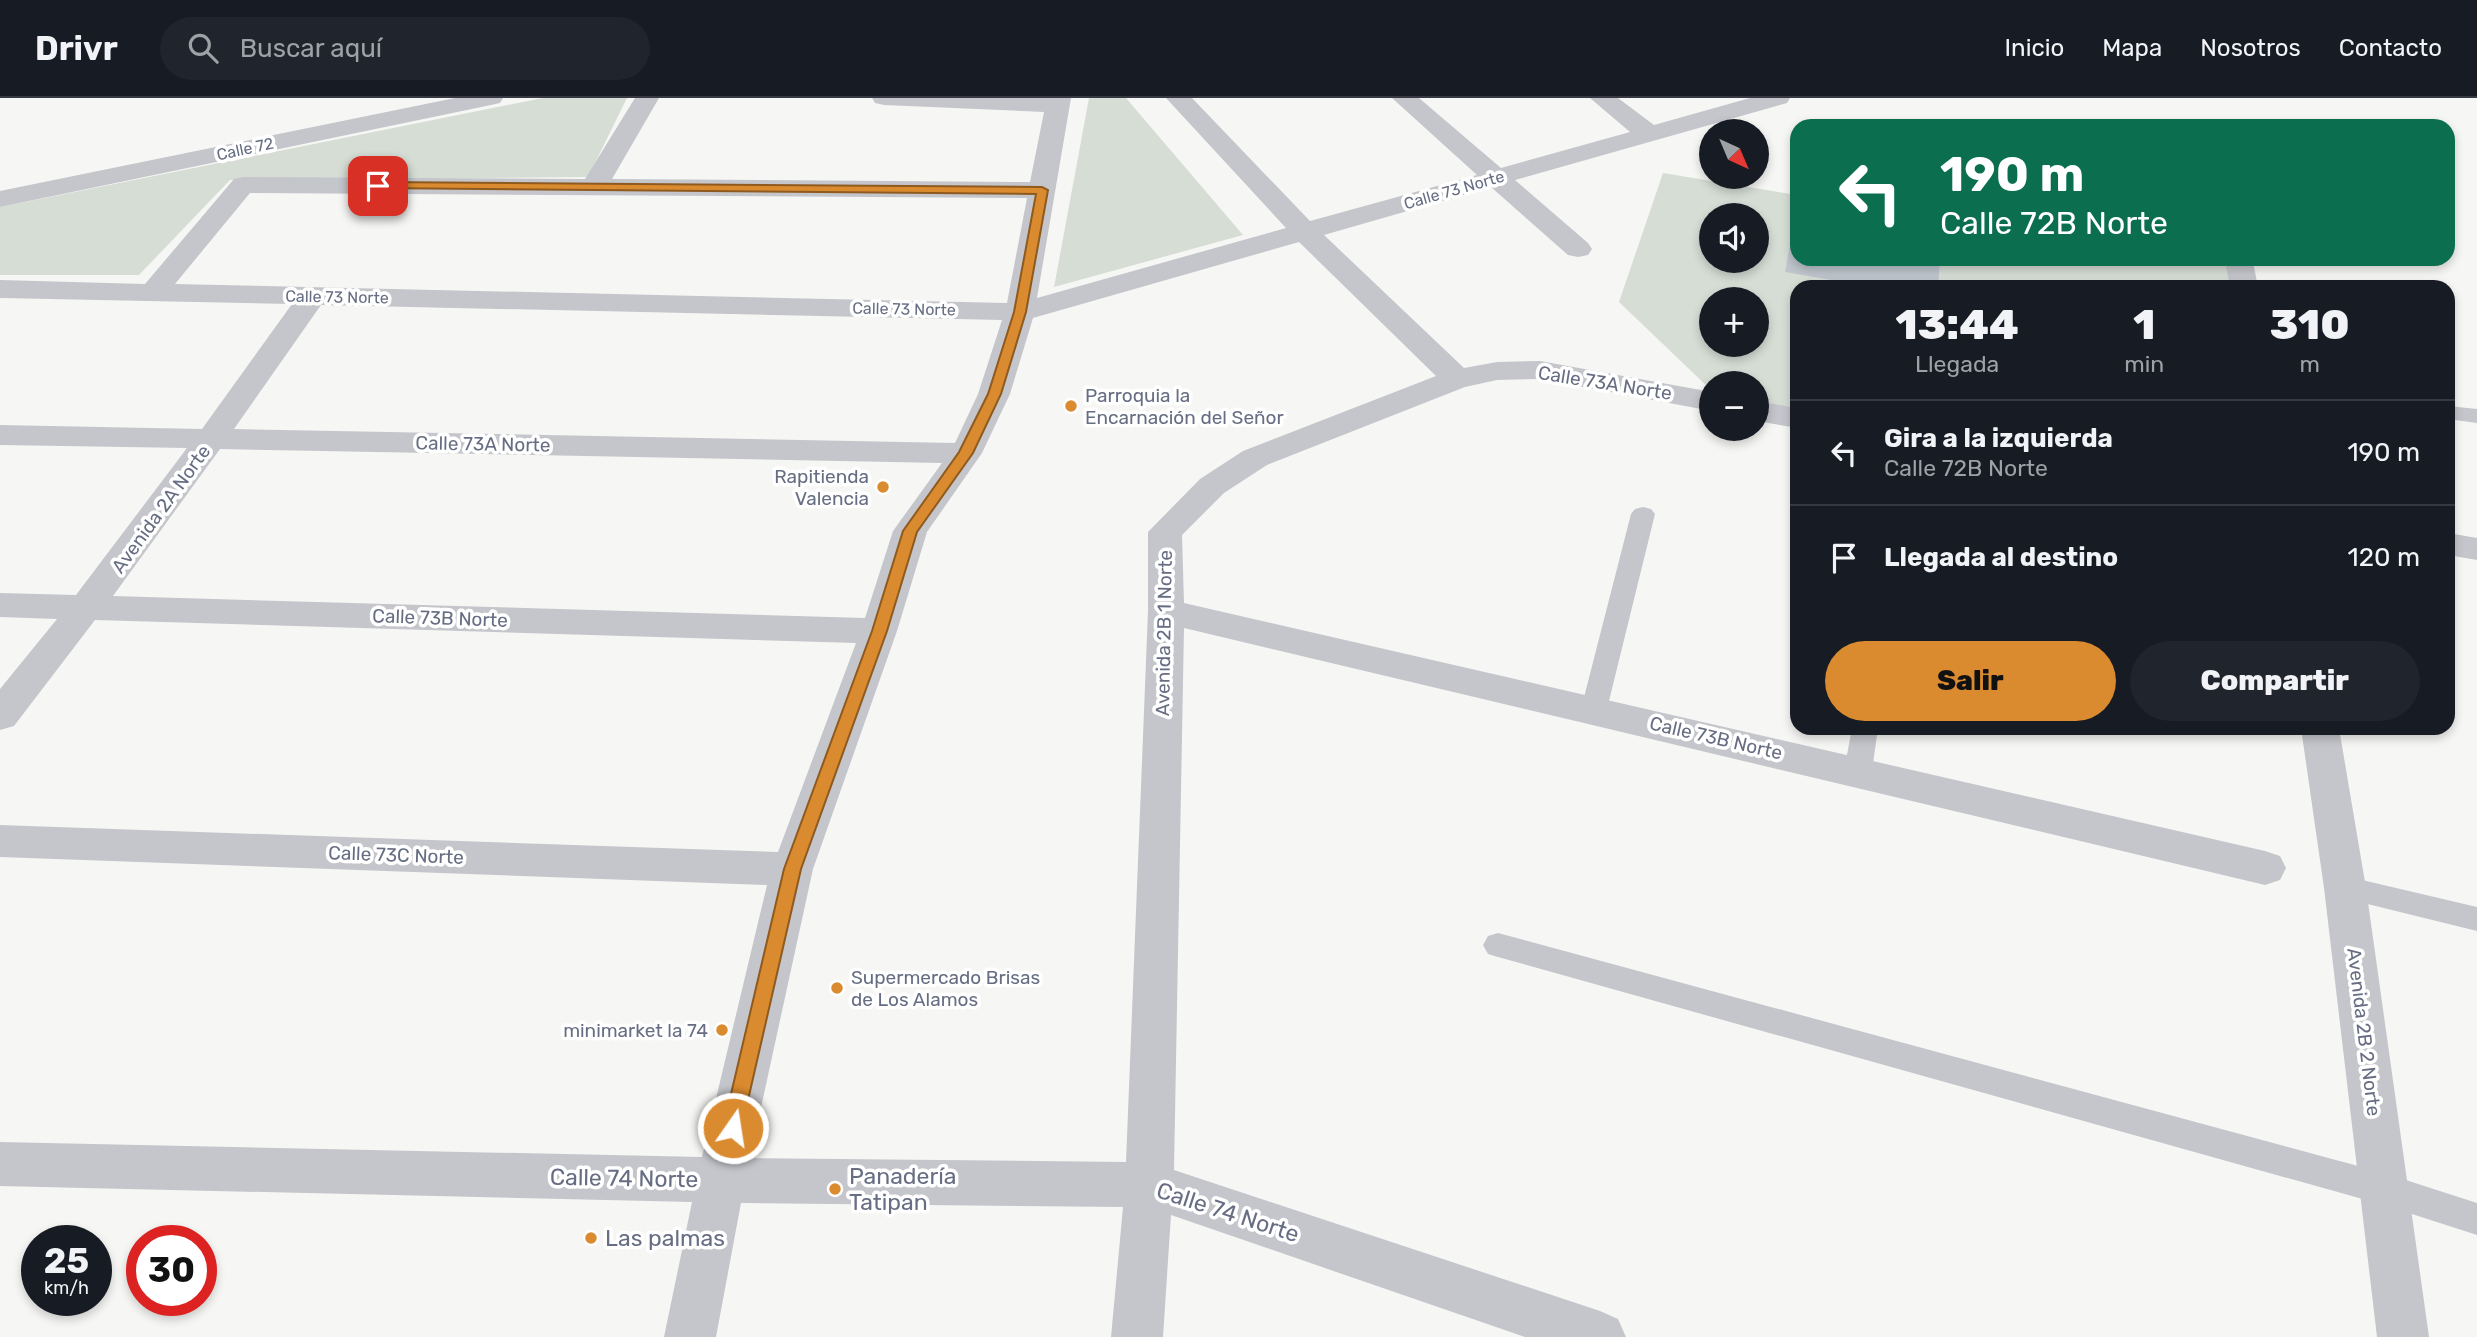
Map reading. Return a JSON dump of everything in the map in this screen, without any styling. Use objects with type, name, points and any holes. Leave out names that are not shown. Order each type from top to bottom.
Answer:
[{"type":"street","name":"Calle 72","points":[[0,199],[491,98]]},
{"type":"street","points":[[594,187],[647,98]]},
{"type":"street","points":[[690,1337],[721,1180],[792,869],[879,631],[910,531],[966,453],[994,394],[1020,312],[1058,102],[884,98]]},
{"type":"street","points":[[1178,98],[1306,233],[1457,379]]},
{"type":"street","points":[[1404,98],[1578,249]]},
{"type":"street","points":[[1602,98],[1649,134]]},
{"type":"street","name":"Calle 73 Norte","points":[[0,289],[1020,312],[1778,98]]},
{"type":"street","points":[[153,292],[243,185],[1042,190]]},
{"type":"street","name":"Avenida 2A Norte","points":[[0,716],[88,608],[313,296]]},
{"type":"street","name":"Calle 73A Norte","points":[[1457,379],[1497,371],[1541,370],[1699,398]]},
{"type":"street","name":"Avenida 2B 1 Norte","points":[[1137,1337],[1149,1185],[1166,611],[1165,532],[1212,486],[1255,458],[1457,379]]},
{"type":"street","points":[[1769,413],[1790,417]]},
{"type":"street","name":"Calle 73A Norte","points":[[0,435],[966,453]]},
{"type":"street","points":[[2455,545],[2477,549]]},
{"type":"street","name":"Calle 73B Norte","points":[[0,605],[879,631]]},
{"type":"street","name":"Calle 73B Norte","points":[[1166,611],[2265,867]]},
{"type":"street","name":"Avenida 2B 2 Norte","points":[[2321,735],[2345,888],[2403,1337]]},
{"type":"street","name":"Calle 73C Norte","points":[[0,841],[792,869]]},
{"type":"street","name":"Calle 74 Norte","points":[[0,1164],[721,1180],[1149,1185],[1600,1337]]},
{"type":"lane","points":[[2455,413],[2477,416]]},
{"type":"lane","points":[[1594,709],[1643,514]]},
{"type":"lane","points":[[1858,771],[1864,735]]},
{"type":"lane","points":[[2345,888],[2477,919]]},
{"type":"lane","points":[[1498,945],[2384,1189],[2477,1219]]},
{"type":"shaded area","points":[[543,98],[627,98],[588,177],[230,180],[139,275],[0,275],[0,207]]},
{"type":"shaded area","points":[[1089,98],[1126,98],[1243,235],[1054,287]]},
{"type":"shaded area","points":[[1663,173],[1699,179],[1699,189],[1760,189],[1790,194],[1790,266],[2240,267],[2243,280],[1790,280],[1790,417],[1769,413],[1769,371],[1699,371],[1699,379],[1619,302]]},
{"type":"shaded area","points":[[1790,246],[1790,266],[1940,266],[1938,280],[1831,280],[1785,272]]},
{"type":"place","name":"Parroquia la Encarnación del Señor","points":[[1071,406]]},
{"type":"place","name":"Rapitienda Valencia","points":[[883,487]]},
{"type":"place","name":"Supermercado Brisas de Los Alamos","points":[[837,988]]},
{"type":"place","name":"minimarket la 74","points":[[722,1030]]},
{"type":"place","name":"Panadería Tatipan","points":[[835,1189]]},
{"type":"place","name":"Las palmas","points":[[591,1238]]},
{"type":"route","points":[[378,186],[1042,190],[1020,312],[994,394],[966,453],[910,531],[879,631],[792,869],[733,1128]]}]
